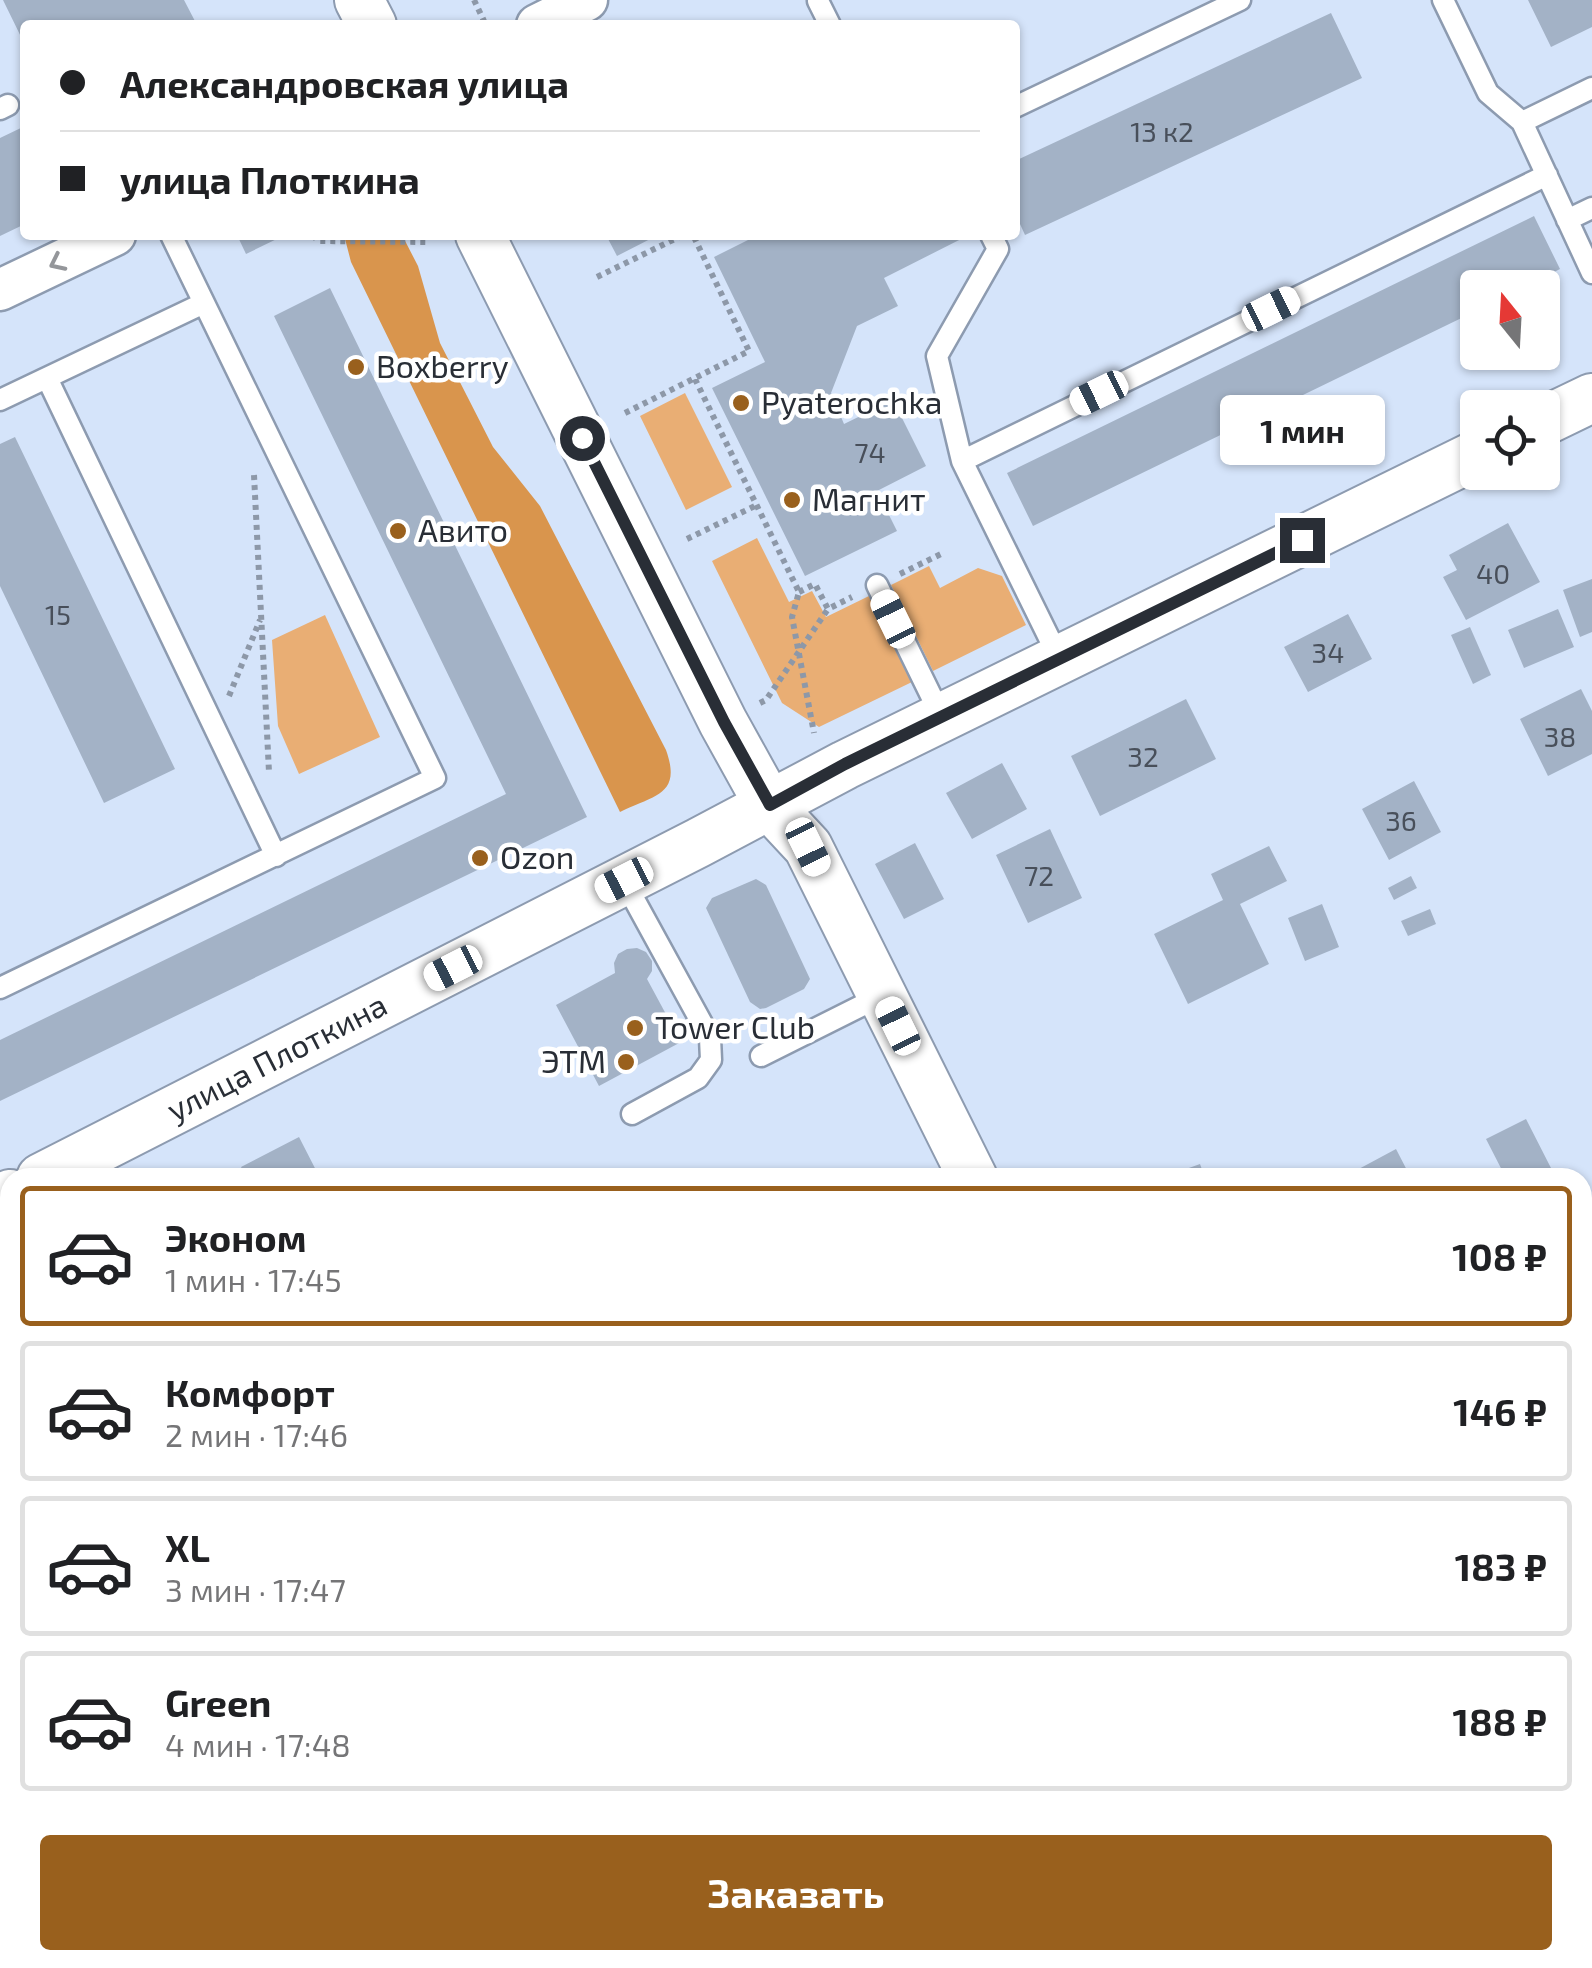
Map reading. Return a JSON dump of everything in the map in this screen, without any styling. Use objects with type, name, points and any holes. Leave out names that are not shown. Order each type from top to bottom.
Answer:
[{"type":"street","points":[[547,20],[588,0]]},
{"type":"street","points":[[0,290],[105,240]]},
{"type":"street","points":[[483,240],[724,722],[770,805],[808,847],[968,1168]]},
{"type":"street","points":[[1560,413],[1592,398]]},
{"type":"street","name":"улица Плоткина","points":[[62,1168],[845,764],[1460,463]]},
{"type":"lane","points":[[1020,105],[1240,0]]},
{"type":"lane","points":[[1444,0],[1488,93],[1522,122],[1592,273]]},
{"type":"lane","points":[[1522,122],[1592,88]]},
{"type":"lane","points":[[962,460],[1546,175]]},
{"type":"lane","points":[[1568,220],[1592,208]]},
{"type":"lane","points":[[0,988],[436,778],[173,240]]},
{"type":"lane","points":[[994,240],[998,248],[938,356],[962,460],[1060,660]]},
{"type":"lane","points":[[0,400],[204,303]]},
{"type":"lane","points":[[47,378],[276,856]]},
{"type":"lane","points":[[877,585],[942,718]]},
{"type":"lane","points":[[624,880],[710,1038],[711,1060],[698,1078],[632,1114]]},
{"type":"lane","points":[[761,1056],[883,996]]},
{"type":"path","points":[[317,240],[428,242]]},
{"type":"path","points":[[597,277],[672,240]]},
{"type":"path","points":[[625,412],[750,351],[694,240]]},
{"type":"path","points":[[694,378],[799,592],[792,617],[814,733]]},
{"type":"path","points":[[256,814],[270,790],[254,457],[267,432]]},
{"type":"path","points":[[687,539],[757,505]]},
{"type":"path","points":[[766,700],[828,609]]},
{"type":"path","points":[[216,730],[262,616]]},
{"type":"shaded area","points":[[345,240],[405,240],[418,266],[440,343],[493,447],[540,506],[666,750],[670,765],[668,785],[654,797],[620,812],[351,262]]},
{"type":"shaded area","points":[[685,393],[732,487],[686,510],[640,416]]},
{"type":"shaded area","points":[[757,538],[789,602],[812,591],[826,617],[869,596],[912,682],[819,727],[782,703],[712,561]]},
{"type":"shaded area","points":[[929,566],[940,588],[978,568],[1002,576],[1026,625],[933,671],[891,585]]},
{"type":"shaded area","points":[[325,615],[380,737],[299,774],[278,726],[272,640]]},
{"type":"building","points":[[3,0],[184,0],[194,20],[20,20],[20,35]]},
{"type":"building","points":[[1528,0],[1592,0],[1592,27],[1551,47]]},
{"type":"building","points":[[1331,13],[1362,78],[1025,235],[1020,224],[1020,159]]},
{"type":"building","points":[[20,128],[20,226],[0,236],[0,138]]},
{"type":"building","points":[[1534,216],[1560,269],[1460,270],[1460,319],[1033,526],[1007,473]]},
{"type":"building","points":[[239,240],[275,240],[246,254]]},
{"type":"building","points":[[609,240],[648,240],[617,256]]},
{"type":"building","points":[[748,240],[959,240],[884,278],[898,306],[857,326],[831,393],[844,424],[893,400],[926,466],[877,491],[897,531],[805,576],[712,388],[765,362],[714,257]]},
{"type":"building","points":[[330,288],[587,817],[0,1101],[0,1040],[506,794],[274,316]]},
{"type":"building","points":[[15,437],[175,769],[104,803],[0,586],[0,444]]},
{"type":"building","points":[[1508,523],[1540,582],[1466,620],[1443,577],[1457,570],[1449,555]]},
{"type":"building","points":[[1592,579],[1592,632],[1580,637],[1563,590]]},
{"type":"building","points":[[1558,609],[1574,647],[1524,668],[1508,630]]},
{"type":"building","points":[[1348,614],[1372,659],[1308,692],[1284,647]]},
{"type":"building","points":[[1470,627],[1491,675],[1473,684],[1451,635]]},
{"type":"building","points":[[1581,689],[1592,711],[1592,754],[1548,776],[1520,719]]},
{"type":"building","points":[[1186,699],[1216,759],[1100,816],[1071,756]]},
{"type":"building","points":[[1002,763],[1027,809],[972,839],[946,793]]},
{"type":"building","points":[[1414,781],[1441,832],[1389,860],[1362,809]]},
{"type":"building","points":[[1050,829],[1082,898],[1028,923],[996,855]]},
{"type":"building","points":[[915,843],[944,899],[904,919],[875,864]]},
{"type":"building","points":[[1269,846],[1287,881],[1240,904],[1269,964],[1188,1004],[1154,934],[1223,900],[1211,874]]},
{"type":"building","points":[[1411,876],[1417,888],[1394,900],[1388,888]]},
{"type":"building","points":[[756,879],[766,885],[810,979],[804,989],[760,1009],[750,1002],[706,908],[712,898]]},
{"type":"building","points":[[1322,904],[1339,947],[1305,961],[1288,918]]},
{"type":"building","points":[[1430,909],[1436,924],[1408,936],[1401,921]]},
{"type":"building","points":[[637,948],[652,961],[647,979],[681,1042],[599,1086],[556,1005],[615,973],[618,954]]},
{"type":"building","points":[[1526,1119],[1551,1168],[1501,1168],[1486,1139]]},
{"type":"building","points":[[299,1137],[315,1168],[241,1168]]},
{"type":"building","points":[[1396,1149],[1406,1168],[1361,1168]]},
{"type":"place","name":"Boxberry","points":[[356,367]]},
{"type":"place","name":"Pyaterochka","points":[[741,403]]},
{"type":"place","name":"Магнит","points":[[792,500]]},
{"type":"place","name":"Авито","points":[[398,531]]},
{"type":"place","name":"Ozon","points":[[480,858]]},
{"type":"place","name":"Tower Club","points":[[635,1028]]},
{"type":"place","name":"ЭТМ","points":[[626,1062]]},
{"type":"route","points":[[582,438],[724,722],[770,805],[845,764],[1302,540]]}]
